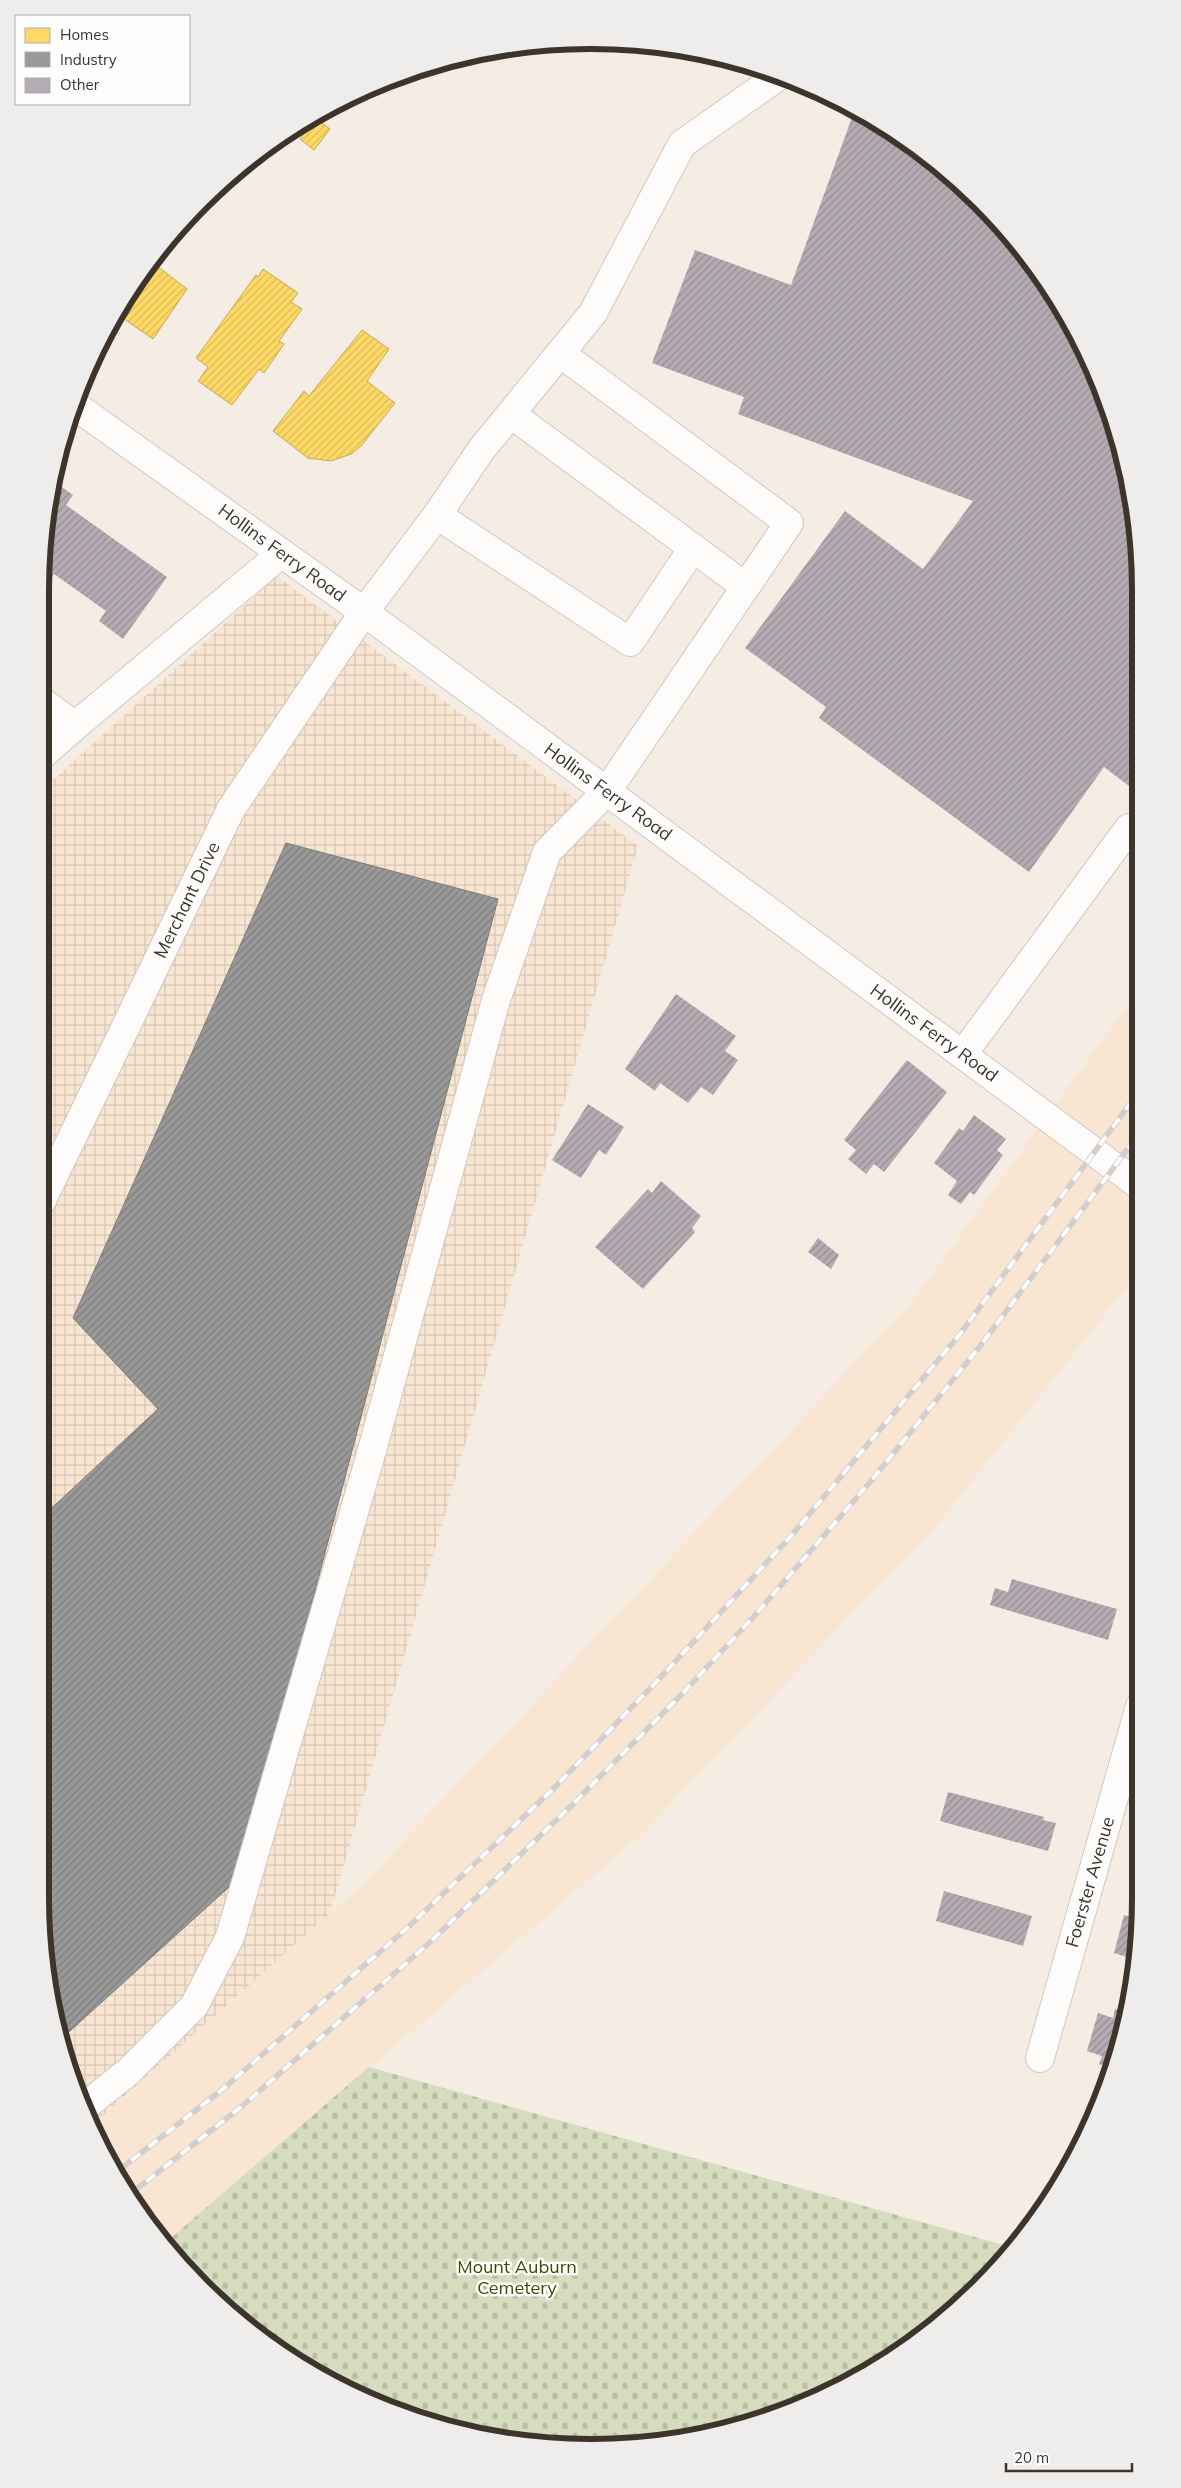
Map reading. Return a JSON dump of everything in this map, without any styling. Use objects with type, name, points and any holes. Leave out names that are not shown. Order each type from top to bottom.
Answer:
[{"type":"street","name":"Merchant Drive","points":[[49,1185],[231,809],[364,612],[437,515],[481,450],[593,313],[682,144],[772,81]]},
{"type":"street","points":[[89,2103],[128,2072],[194,2006],[230,1937],[371,1451],[496,1000],[547,852],[607,791],[789,523],[560,353]]},
{"type":"street","name":"Hollins Ferry Road","points":[[80,410],[364,612],[1132,1180]]},
{"type":"street","points":[[511,414],[746,587]]},
{"type":"street","points":[[437,515],[630,642],[693,548]]},
{"type":"street","points":[[49,749],[282,553]]},
{"type":"street","points":[[49,707],[75,726]]},
{"type":"street","points":[[963,1054],[1129,828]]},
{"type":"street","name":"Foerster Avenue","points":[[1040,2058],[1132,1734]]},
{"type":"shaded area","points":[[277,576],[638,846],[330,1913],[97,2120],[67,2038],[53,1968],[50,1933],[49,784]]},
{"type":"shaded area","points":[[1132,999],[1132,1281],[938,1524],[641,1835],[170,2239],[140,2198],[121,2168],[97,2120],[367,1880],[911,1303]]},
{"type":"green space","name":"Mount Auburn Cemetery","points":[[369,2067],[1005,2246],[974,2281],[920,2327],[861,2367],[798,2398],[731,2421],[696,2429],[661,2435],[590,2439],[520,2435],[450,2421],[383,2398],[351,2383],[320,2367],[290,2348],[233,2305],[207,2281],[170,2239]]},
{"type":"building: Homes","points":[[320,121],[330,129],[314,150],[300,139],[307,129]]},
{"type":"building: Homes","points":[[157,266],[187,289],[153,339],[122,318]]},
{"type":"building: Homes","points":[[263,269],[298,293],[291,302],[302,309],[279,341],[284,344],[264,373],[259,369],[232,405],[198,381],[208,367],[196,358],[256,275],[258,277]]},
{"type":"building: Homes","points":[[362,330],[389,349],[367,381],[395,403],[361,446],[351,454],[331,461],[308,458],[273,431],[304,391],[309,396]]},
{"type":"building: Industry","points":[[286,843],[498,899],[239,1878],[66,2034],[53,1968],[50,1933],[49,1511],[158,1409],[73,1318]]},
{"type":"building: Other","points":[[852,117],[891,140],[948,183],[998,233],[1041,290],[1060,320],[1091,383],[1114,450],[1128,520],[1132,590],[1132,788],[1104,767],[1029,872],[819,718],[826,707],[745,648],[845,511],[923,569],[973,501],[738,414],[744,397],[652,363],[695,250],[791,285]]},
{"type":"building: Other","points":[[59,485],[73,495],[66,505],[167,577],[123,639],[99,621],[106,611],[54,574],[49,581],[53,520]]},
{"type":"building: Other","points":[[676,994],[736,1036],[725,1051],[738,1060],[713,1095],[701,1087],[688,1103],[660,1083],[655,1091],[625,1069]]},
{"type":"building: Other","points":[[907,1060],[947,1092],[884,1172],[874,1164],[866,1174],[848,1159],[856,1150],[844,1140]]},
{"type":"building: Other","points":[[588,1104],[624,1127],[606,1155],[599,1150],[581,1178],[552,1160]]},
{"type":"building: Other","points":[[974,1115],[1006,1139],[997,1150],[1003,1155],[974,1195],[970,1192],[961,1204],[948,1195],[957,1181],[934,1163],[959,1128],[963,1131]]},
{"type":"building: Other","points":[[661,1181],[701,1216],[692,1228],[695,1232],[643,1289],[595,1247],[648,1189],[652,1193]]},
{"type":"building: Other","points":[[818,1238],[839,1255],[831,1269],[808,1252]]},
{"type":"building: Other","points":[[1012,1579],[1117,1609],[1108,1640],[990,1605],[995,1588],[1008,1592]]},
{"type":"building: Other","points":[[948,1792],[1044,1817],[1043,1820],[1056,1823],[1048,1851],[940,1821]]},
{"type":"building: Other","points":[[944,1891],[1032,1916],[1023,1946],[936,1921]]},
{"type":"building: Other","points":[[1124,1915],[1131,1917],[1128,1964],[1126,1963],[1127,1957],[1114,1953]]},
{"type":"building: Other","points":[[1115,2009],[1120,2011],[1105,2066],[1099,2064],[1102,2056],[1087,2051],[1098,2013],[1113,2018]]},
{"type":"railway","points":[[121,2168],[223,2089],[406,1929],[553,1789],[661,1677],[792,1535],[960,1334],[1132,1101]]},
{"type":"railway","points":[[135,2190],[241,2107],[427,1945],[572,1805],[684,1692],[757,1613],[871,1481],[981,1345],[1132,1143]]}]
